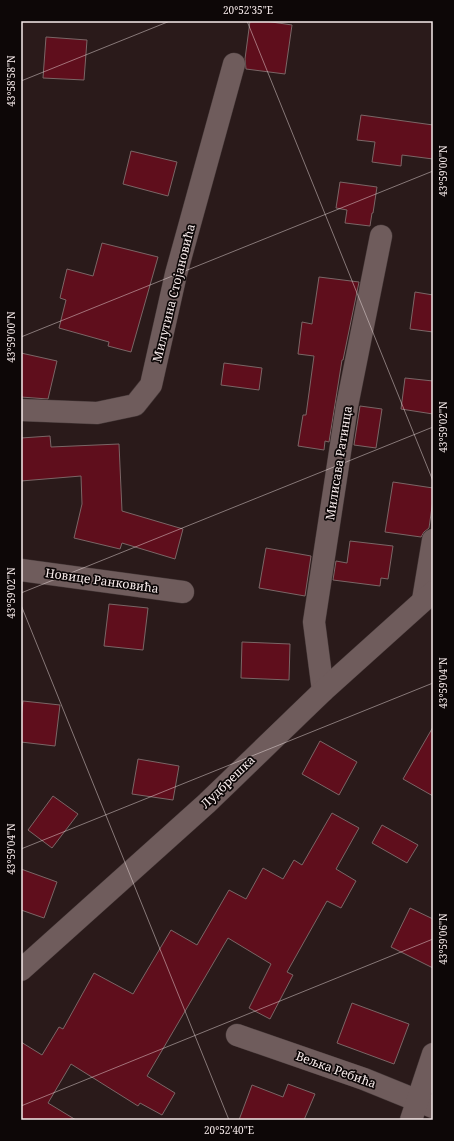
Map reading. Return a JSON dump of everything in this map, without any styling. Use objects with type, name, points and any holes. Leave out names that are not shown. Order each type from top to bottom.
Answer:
[{"type":"street","name":"Милутина Стојановића","points":[[21,410],[97,413],[135,405],[151,385],[176,274],[234,64]]},
{"type":"street","name":"Милисава Ратинца","points":[[323,691],[314,622],[347,406],[380,236]]},
{"type":"street","points":[[428,596],[433,540]]},
{"type":"street","name":"Новице Ранковића","points":[[21,570],[183,592]]},
{"type":"street","name":"Лудбрешка","points":[[21,970],[207,803],[323,691],[428,596]]},
{"type":"street","name":"Вељка Ребића","points":[[237,1035],[364,1079],[420,1109]]},
{"type":"street","points":[[420,1109],[433,1054]]},
{"type":"building","points":[[250,21],[265,21],[292,25],[285,74],[246,69],[245,59]]},
{"type":"building","points":[[46,37],[87,40],[84,80],[43,78]]},
{"type":"building","points":[[361,115],[433,125],[433,159],[402,155],[401,166],[372,162],[375,142],[357,140]]},
{"type":"building","points":[[131,151],[177,162],[168,196],[123,184]]},
{"type":"building","points":[[340,182],[377,187],[370,226],[345,223],[347,210],[336,208]]},
{"type":"building","points":[[102,243],[158,257],[131,352],[108,346],[109,342],[59,328],[66,300],[60,298],[67,269],[93,276]]},
{"type":"building","points":[[319,277],[359,282],[342,360],[329,442],[325,441],[324,450],[298,446],[303,415],[306,415],[314,356],[298,354],[302,322],[312,324]]},
{"type":"building","points":[[415,292],[433,295],[433,332],[410,329]]},
{"type":"building","points":[[21,353],[57,361],[48,399],[21,397]]},
{"type":"building","points":[[224,363],[262,368],[259,390],[221,385]]},
{"type":"building","points":[[405,378],[433,381],[433,414],[401,409]]},
{"type":"building","points":[[360,406],[382,409],[376,448],[354,445]]},
{"type":"building","points":[[50,436],[51,447],[119,444],[122,511],[183,529],[175,559],[122,543],[120,549],[74,538],[82,504],[81,476],[21,481],[21,438]]},
{"type":"building","points":[[393,482],[433,488],[429,528],[421,537],[385,532]]},
{"type":"building","points":[[350,541],[393,546],[388,579],[381,578],[380,586],[333,580],[336,561],[347,563]]},
{"type":"building","points":[[266,548],[311,556],[305,596],[259,588]]},
{"type":"building","points":[[109,604],[148,608],[143,650],[104,646]]},
{"type":"building","points":[[242,642],[290,644],[289,680],[241,678]]},
{"type":"building","points":[[23,701],[60,705],[55,746],[21,742]]},
{"type":"building","points":[[433,727],[433,796],[403,779]]},
{"type":"building","points":[[320,741],[357,762],[339,795],[302,774]]},
{"type":"building","points":[[138,759],[179,766],[173,800],[132,794]]},
{"type":"building","points":[[53,796],[78,814],[52,848],[28,830]]},
{"type":"building","points":[[332,813],[359,828],[336,869],[356,881],[341,908],[327,901],[287,972],[293,975],[270,1019],[249,1008],[271,964],[228,938],[147,1076],[175,1093],[162,1115],[140,1103],[138,1106],[71,1064],[48,1103],[76,1120],[21,1120],[21,1042],[42,1055],[59,1027],[63,1029],[94,973],[133,994],[171,930],[197,945],[229,890],[246,899],[263,868],[283,879],[294,860],[302,865]]},
{"type":"building","points":[[382,825],[418,845],[407,863],[372,843]]},
{"type":"building","points":[[21,869],[57,882],[44,918],[21,910]]},
{"type":"building","points":[[410,908],[433,919],[433,968],[391,947]]},
{"type":"building","points":[[352,1003],[409,1024],[394,1064],[337,1043]]},
{"type":"building","points":[[288,1084],[315,1094],[304,1120],[239,1120],[252,1085],[283,1097]]}]
